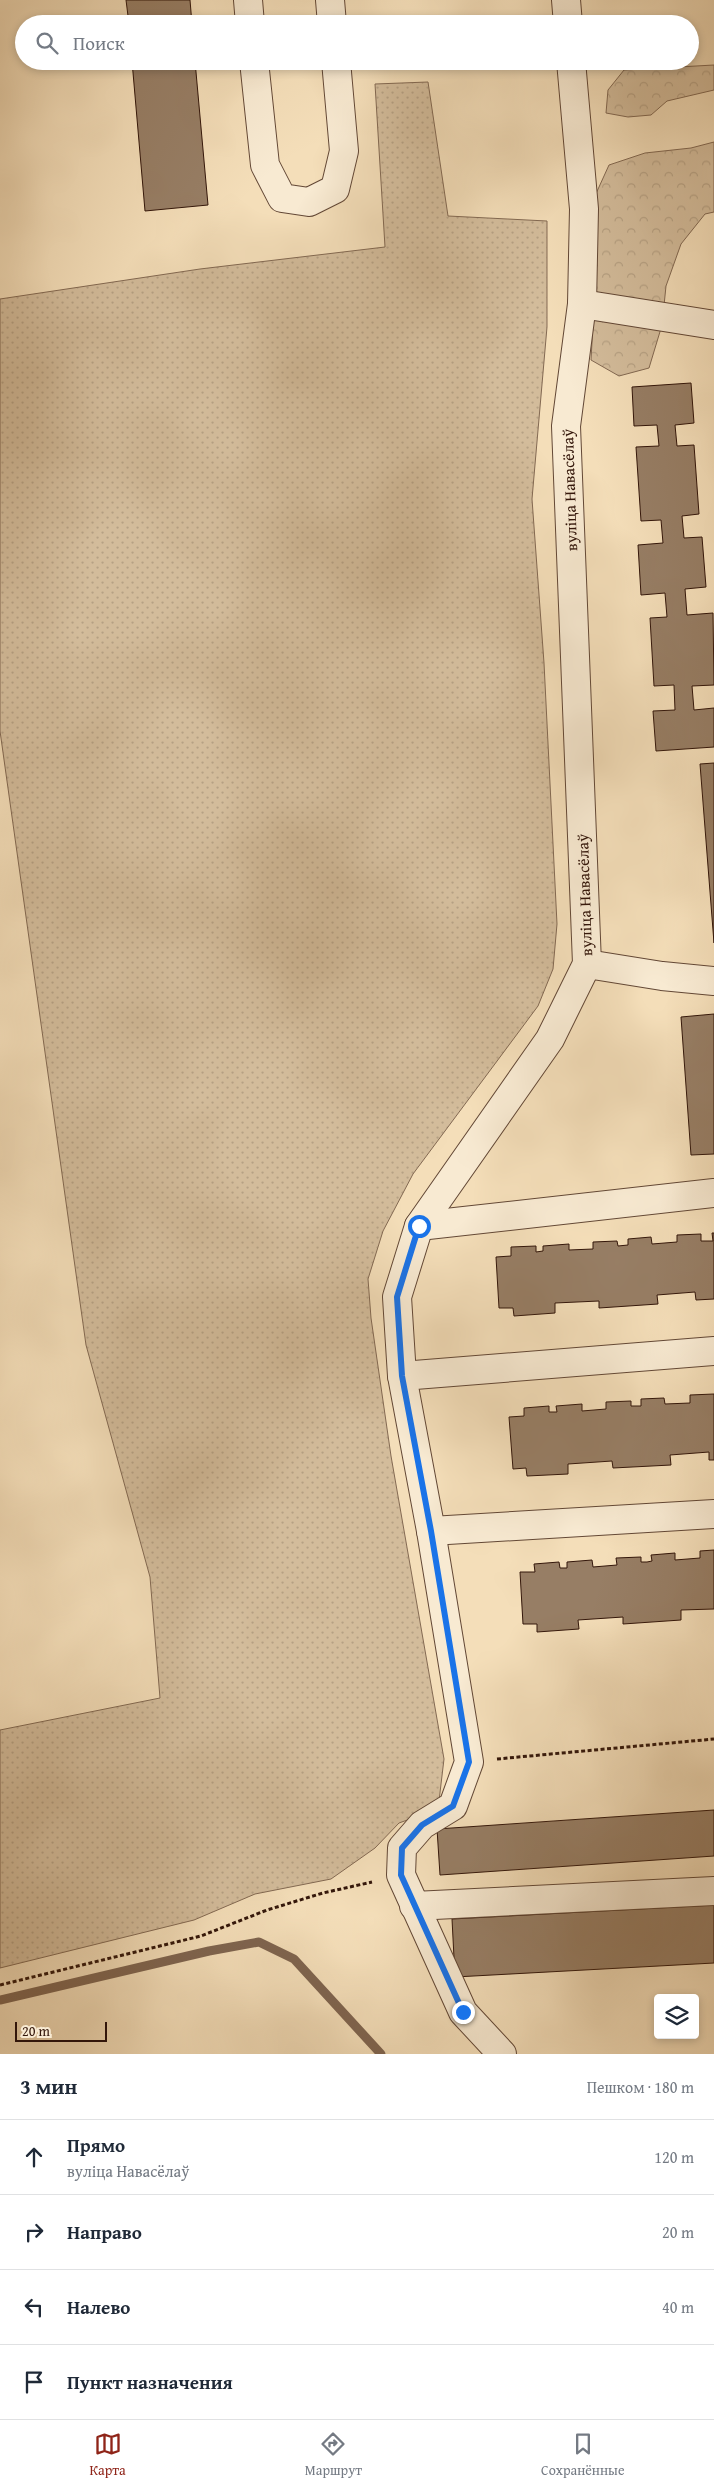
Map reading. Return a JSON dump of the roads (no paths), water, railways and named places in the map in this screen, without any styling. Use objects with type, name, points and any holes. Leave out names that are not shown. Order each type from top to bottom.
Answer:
[{"type":"street","points":[[248,0],[249,15]]},
{"type":"street","points":[[330,0],[331,15]]},
{"type":"street","points":[[566,0],[567,15]]},
{"type":"street","points":[[255,70],[264,165],[282,198],[309,202],[335,189],[344,151],[337,70]]},
{"type":"street","name":"вуліца Навасёлаў","points":[[414,1906],[401,1875],[402,1848],[422,1825],[453,1806],[469,1762],[431,1531],[402,1376],[397,1297],[419,1226],[550,1039],[587,964],[566,426],[582,304],[584,209],[572,70]]},
{"type":"street","points":[[582,304],[714,325]]},
{"type":"street","points":[[587,964],[662,976],[714,981]]},
{"type":"street","points":[[419,1226],[714,1193]]},
{"type":"street","points":[[402,1376],[714,1350]]},
{"type":"street","points":[[431,1531],[714,1514]]},
{"type":"street","points":[[502,2054],[463,2012],[414,1906],[714,1891]]},
{"type":"waterway","points":[[0,2000],[209,1951],[259,1942],[294,1959],[381,2054]]}]
